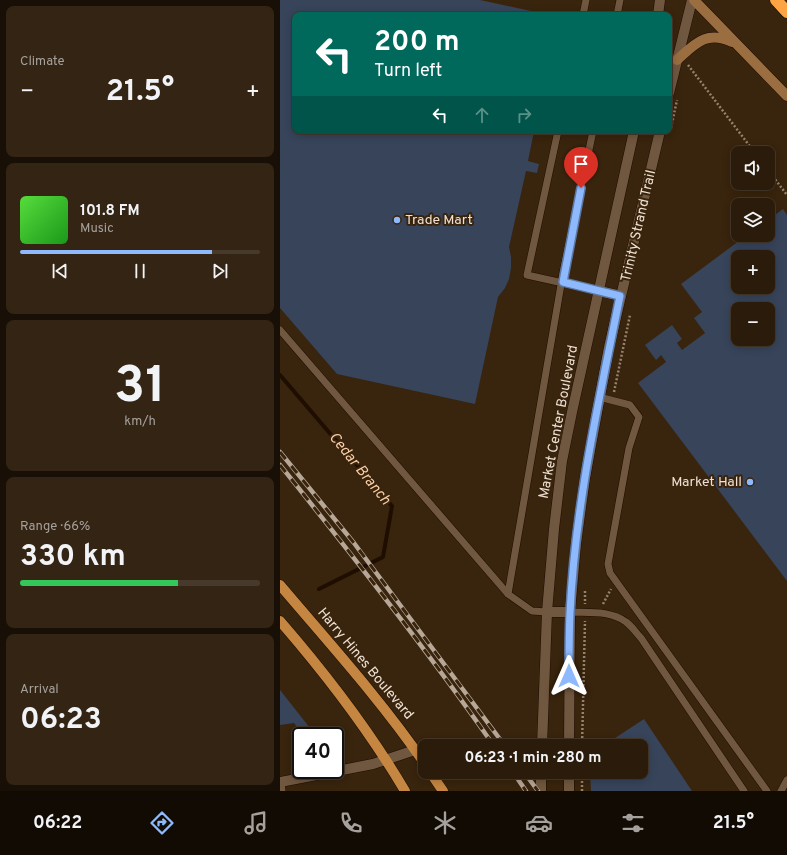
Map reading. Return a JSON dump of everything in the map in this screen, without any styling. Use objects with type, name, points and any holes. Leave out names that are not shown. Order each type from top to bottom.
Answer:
[{"type":"highway","points":[[776,0],[787,12]]},
{"type":"main road","points":[[693,0],[787,96]]},
{"type":"main road","points":[[677,60],[693,46],[713,36],[735,43]]},
{"type":"main road","name":"Harry Hines Boulevard","points":[[280,585],[363,680],[418,754]]},
{"type":"main road","points":[[280,621],[309,654],[348,705],[387,760],[405,791]]},
{"type":"main road","points":[[435,779],[443,791]]},
{"type":"street","points":[[658,12],[660,0]]},
{"type":"street","points":[[674,93],[677,60],[693,0]]},
{"type":"street","name":"Market Center Boulevard","points":[[542,739],[547,612],[554,529],[562,461],[633,134]]},
{"type":"street","points":[[569,739],[570,612],[576,544],[584,485],[599,397],[620,296],[659,134]]},
{"type":"street","points":[[599,291],[620,296]]},
{"type":"street","points":[[547,612],[570,612]]},
{"type":"street","points":[[280,782],[387,760],[415,750]]},
{"type":"street","points":[[541,779],[541,791]]},
{"type":"street","points":[[569,779],[569,791]]},
{"type":"lane","points":[[584,12],[586,0]]},
{"type":"lane","points":[[618,12],[620,0]]},
{"type":"lane","points":[[557,134],[527,275],[599,291]]},
{"type":"lane","points":[[508,594],[563,282],[563,273],[592,134]]},
{"type":"lane","points":[[280,330],[508,594],[532,612],[547,612]]},
{"type":"lane","points":[[599,397],[630,405],[639,417],[629,448],[608,564],[610,573],[767,791]]},
{"type":"lane","points":[[570,612],[598,613],[614,616],[626,622],[641,638],[744,791]]},
{"type":"lane","points":[[781,791],[787,780]]},
{"type":"lane","points":[[280,782],[282,791]]},
{"type":"path","points":[[689,60],[686,66],[749,146]]},
{"type":"path","points":[[672,118],[674,93]]},
{"type":"path","points":[[775,179],[787,195]]},
{"type":"path","points":[[612,400],[631,309]]},
{"type":"path","points":[[598,613],[615,581]]},
{"type":"path","points":[[584,592],[585,585]]},
{"type":"path","points":[[582,739],[584,635]]},
{"type":"path","points":[[582,779],[582,791]]},
{"type":"building","name":"Trade Mart","points":[[280,0],[480,0],[536,12],[292,12],[292,134],[533,134],[528,161],[539,164],[537,173],[526,171],[509,247],[511,268],[509,279],[505,288],[498,297],[475,404],[337,374],[280,308]]},
{"type":"building","name":"Market Hall","points":[[783,209],[787,215],[787,581],[638,383],[666,362],[661,355],[656,360],[645,345],[672,325],[682,339],[677,343],[682,350],[705,333],[694,318],[702,312],[681,284],[738,242],[775,242],[775,215]]},
{"type":"building","points":[[280,690],[309,727],[297,727],[294,723],[280,725]]},
{"type":"building","points":[[644,719],[692,791],[591,791],[590,779],[648,779],[648,739],[614,739]]},
{"type":"waterway","name":"Cedar Branch","points":[[280,375],[392,506],[383,557],[319,589]]},
{"type":"railway","points":[[280,452],[354,543],[500,739]]},
{"type":"railway","points":[[280,465],[390,604],[489,739]]},
{"type":"railway","points":[[518,779],[526,791]]},
{"type":"railway","points":[[529,779],[538,791]]},
{"type":"place","name":"Trade Mart","points":[[397,220]]},
{"type":"place","name":"Market Hall","points":[[750,482]]},
{"type":"route","points":[[569,676],[570,612],[585,478],[599,397],[620,296],[563,282],[563,273],[581,188]]}]
